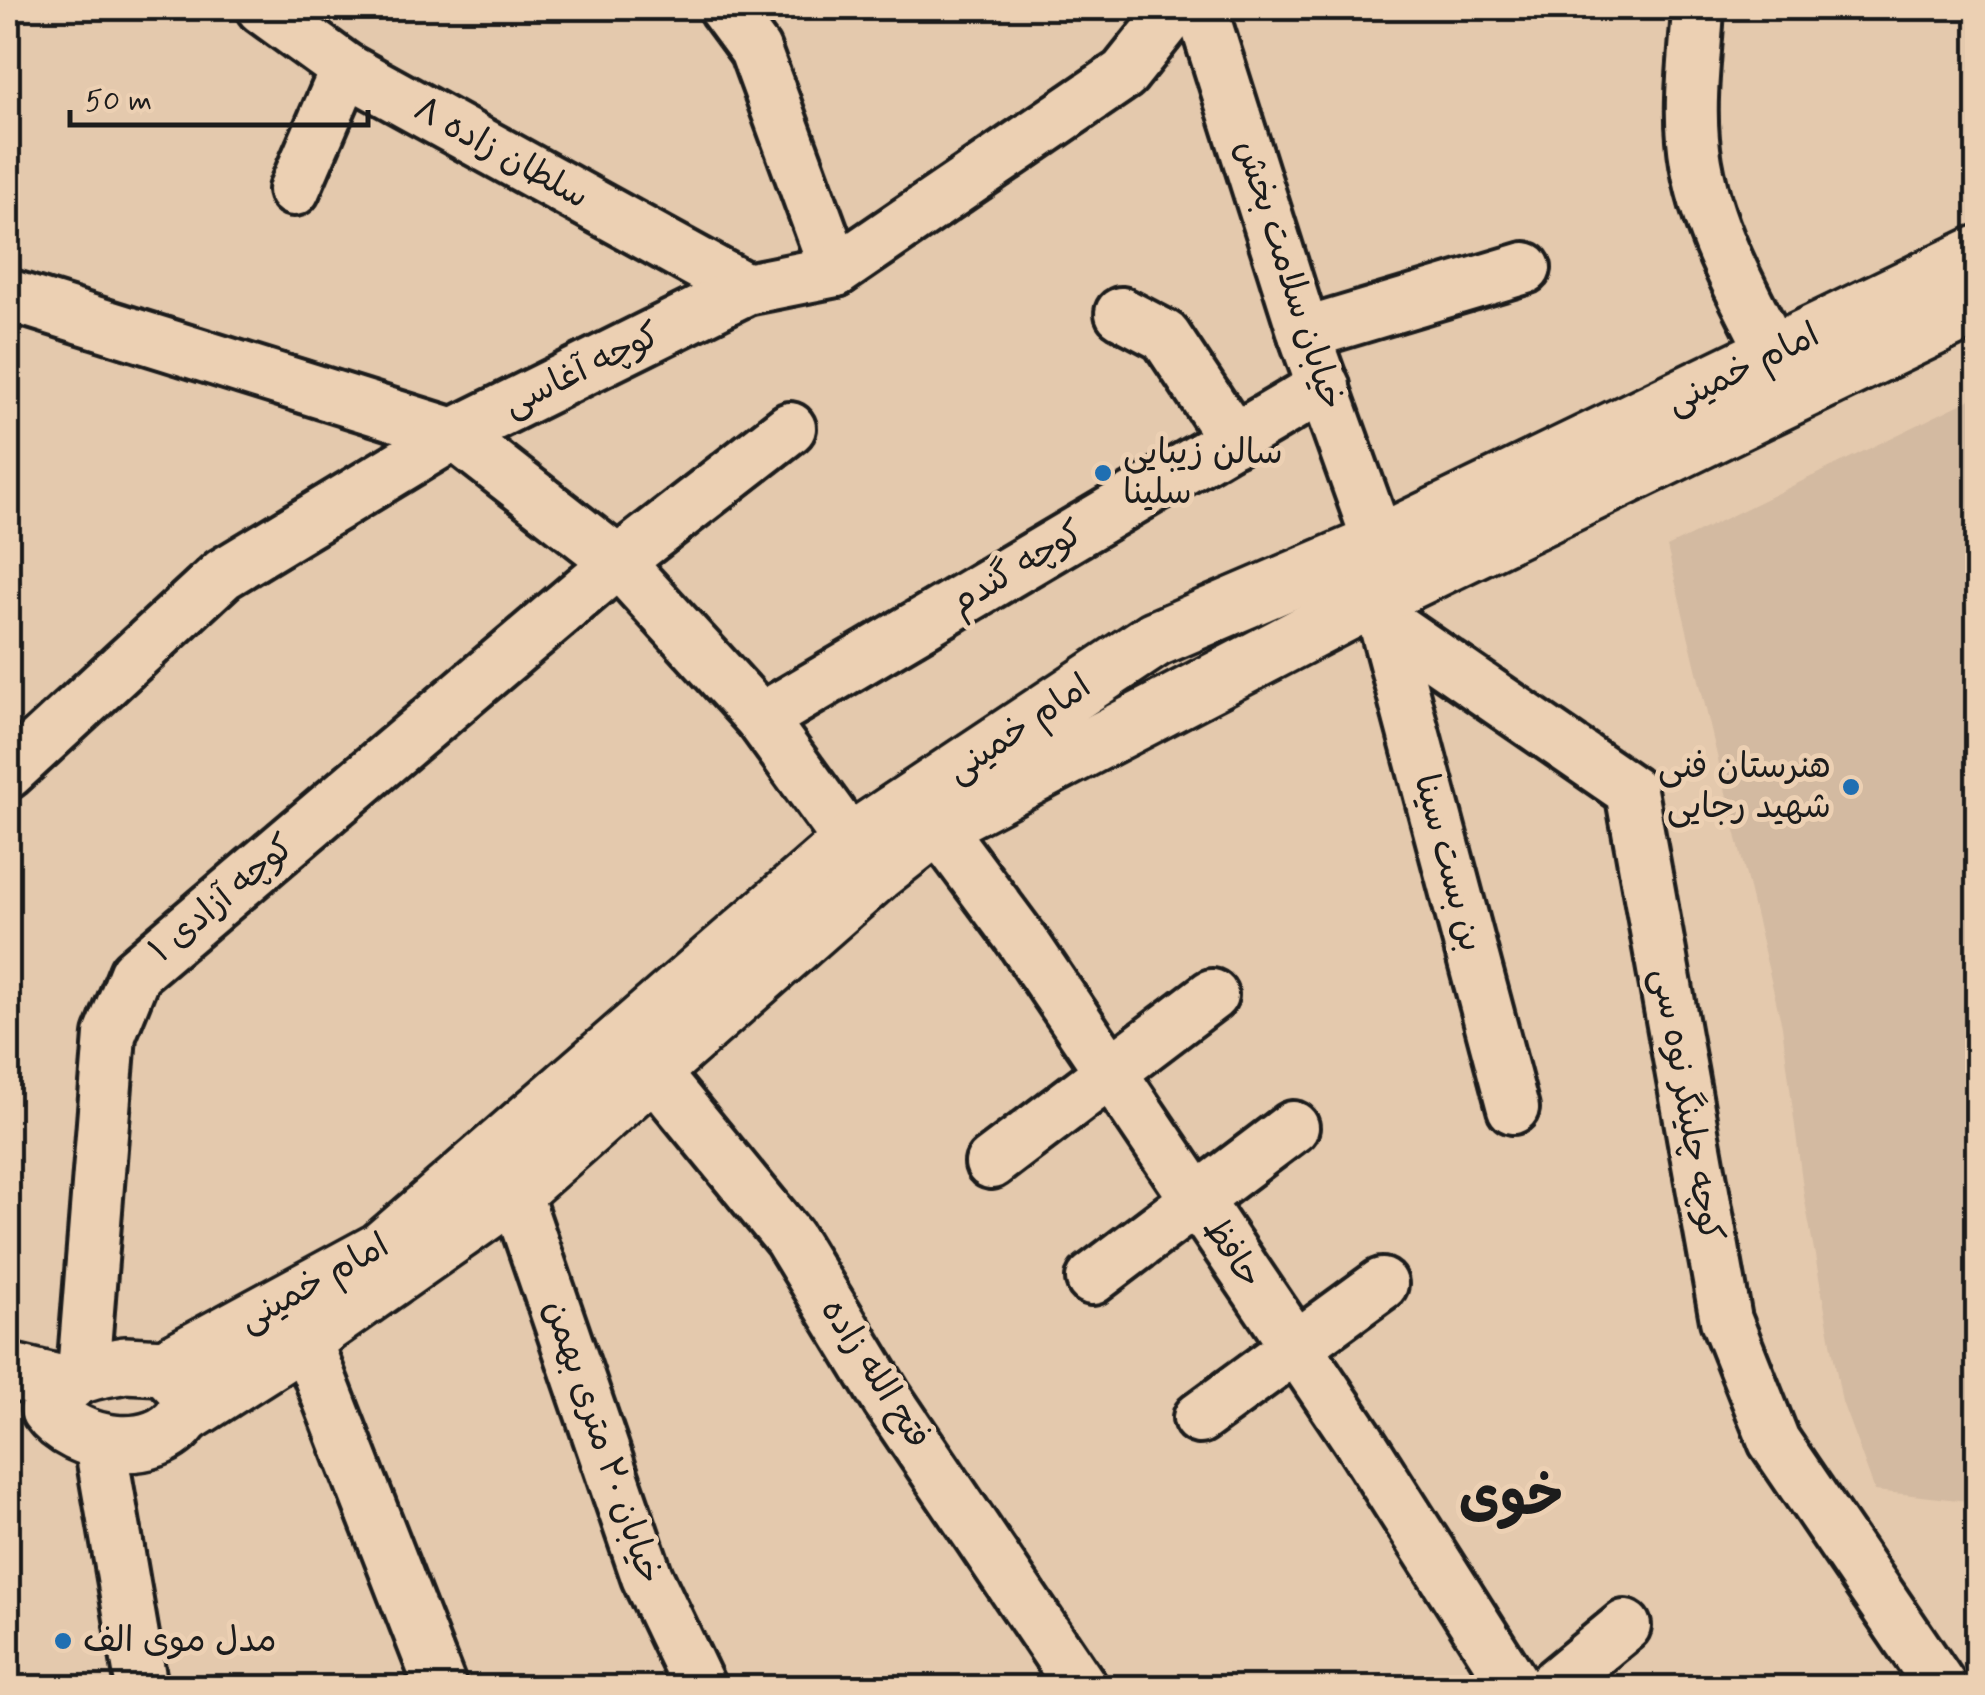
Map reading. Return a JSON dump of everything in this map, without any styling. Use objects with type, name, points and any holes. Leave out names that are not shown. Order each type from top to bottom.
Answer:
[{"type":"main road","name":"امام خمینی","points":[[174,1392],[381,1250],[850,842],[1155,638],[1380,542],[1978,254]]},
{"type":"main road","name":"امام خمینی","points":[[174,1392],[306,1339],[514,1192],[876,874],[938,826],[1978,306]]},
{"type":"main road","points":[[8,1371],[80,1409],[123,1444],[161,1434],[174,1392],[126,1365],[80,1409],[8,1418]]},
{"type":"street","name":"سلطان زاده ۸","points":[[262,8],[346,68],[746,289]]},
{"type":"street","points":[[724,8],[755,50],[836,271]]},
{"type":"street","name":"کوچه آغاسی","points":[[8,773],[224,574],[454,434],[746,289],[836,271],[1124,74],[1168,19],[1171,8]]},
{"type":"street","name":"خیابان سلامت بخش","points":[[1201,8],[1304,334],[1380,542]]},
{"type":"street","points":[[1698,8],[1692,138],[1702,189],[1732,275],[1774,354]]},
{"type":"street","points":[[294,190],[346,68]]},
{"type":"street","points":[[1304,334],[1525,268]]},
{"type":"street","points":[[8,295],[454,434],[618,562],[760,719],[850,842]]},
{"type":"street","points":[[1121,314],[1165,336],[1234,440]]},
{"type":"street","name":"کوچه گندم","points":[[760,719],[1324,386]]},
{"type":"street","name":"کوچه آزادی ۱","points":[[138,1685],[80,1409],[110,1035],[135,973],[618,562],[790,428]]},
{"type":"street","name":"بن بست سینا","points":[[1372,611],[1513,1108]]},
{"type":"street","name":"کوچه چلینگر نوه سی","points":[[1372,611],[1631,791],[1726,1320],[1774,1441],[1942,1688]]},
{"type":"street","name":"حافظ","points":[[938,826],[1021,939],[1296,1347],[1516,1688]]},
{"type":"street","points":[[991,1164],[1212,995]]},
{"type":"street","name":"فتح الله زاده","points":[[653,1072],[789,1238],[887,1399],[1082,1688]]},
{"type":"street","points":[[1092,1278],[1293,1127]]},
{"type":"street","name":"خیابان ۲۰ متری بهمن","points":[[514,1192],[647,1577],[700,1688]]},
{"type":"street","points":[[1199,1418],[1382,1284]]},
{"type":"street","points":[[306,1339],[441,1688]]},
{"type":"street","points":[[1550,1688],[1626,1626]]},
{"type":"shaded area","name":"هنرستان فنی شهید رجایی","points":[[1977,396],[1977,1502],[1875,1491],[1842,1402],[1804,1196],[1782,1026],[1667,547]]},
{"type":"place","name":"سالن زیبایی سلینا","points":[[1103,473]]},
{"type":"place","name":"هنرستان فنی شهید رجایی","points":[[1851,787]]},
{"type":"place","name":"مدل موی الف","points":[[63,1641]]},
{"type":"district","name":"خوی","points":[[1511,1499]]}]
